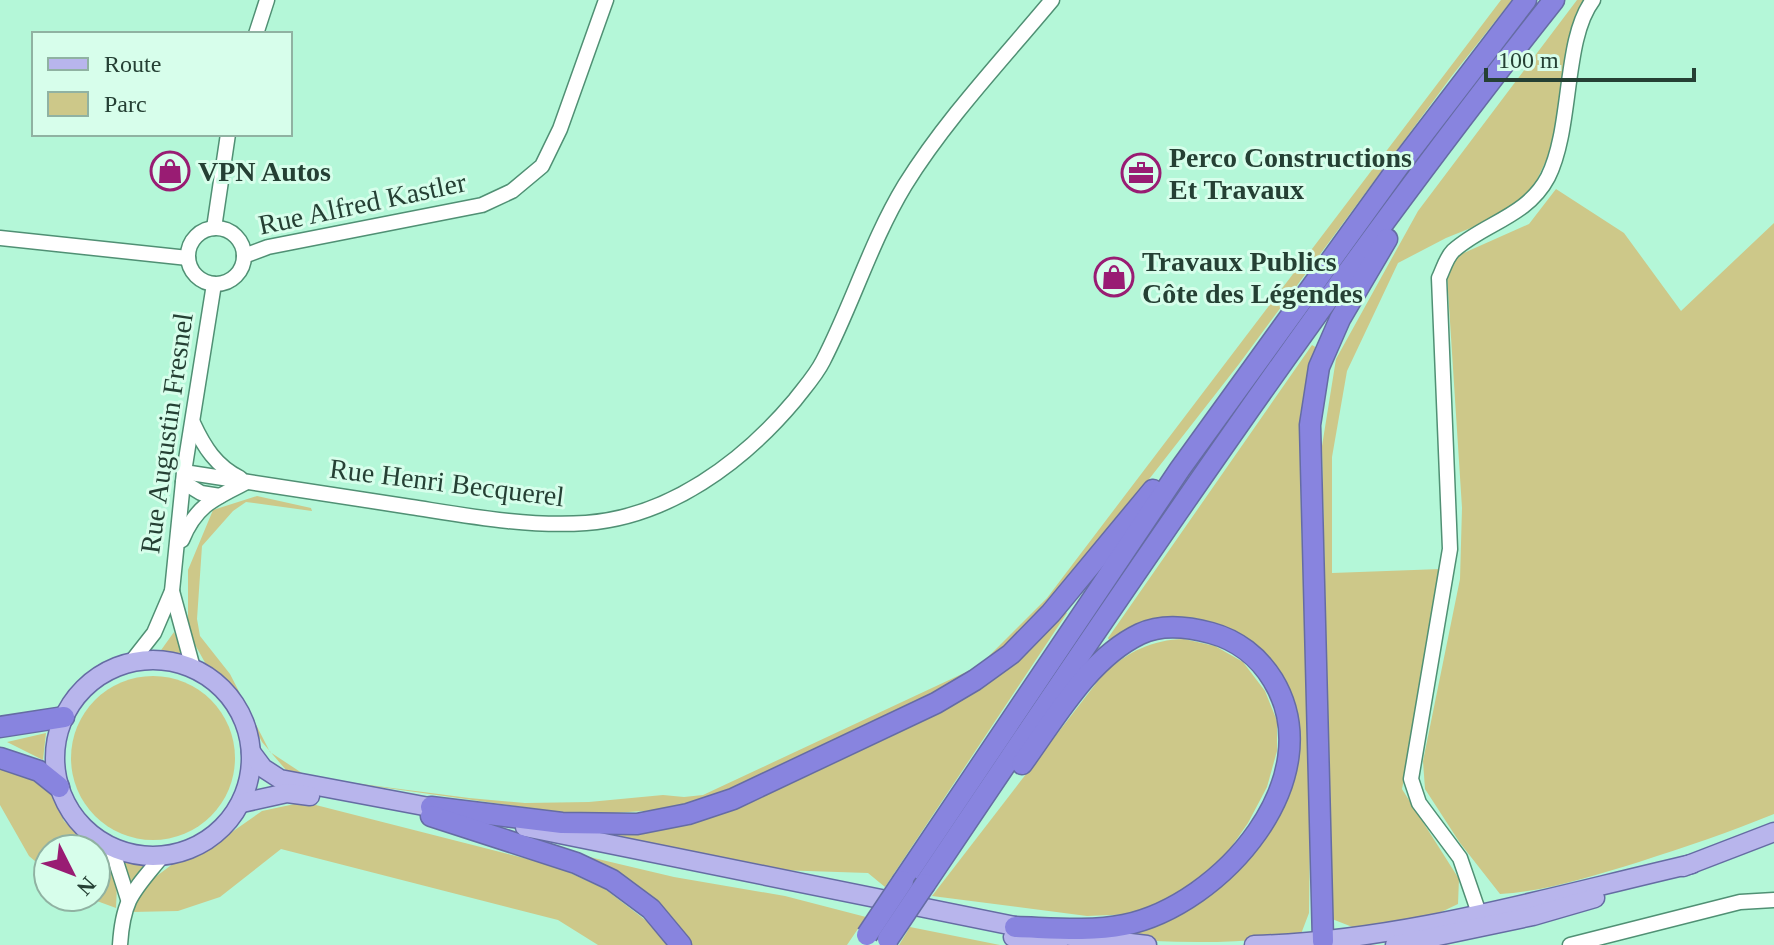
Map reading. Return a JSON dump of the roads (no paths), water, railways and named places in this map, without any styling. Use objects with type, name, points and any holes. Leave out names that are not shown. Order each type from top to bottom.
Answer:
[{"type":"highway","points":[[875,941],[903,881],[1180,469],[1399,166],[1526,0]]},
{"type":"highway","points":[[875,941],[925,884],[1122,591],[1289,352],[1554,0]]},
{"type":"highway","points":[[1322,944],[1310,425],[1319,367],[1340,319],[1377,253],[1454,146],[1512,53]]},
{"type":"highway","points":[[429,811],[562,823],[637,824],[688,814],[733,799],[936,703],[1011,654],[1051,613],[1254,366]]},
{"type":"highway","points":[[963,828],[999,795],[1107,654],[1142,633],[1169,628],[1196,629],[1226,637],[1248,651],[1267,669],[1281,693],[1290,719],[1290,747],[1283,778],[1268,813],[1248,845],[1225,871],[1198,893],[1160,913],[1126,925],[1093,929],[1015,927]]},
{"type":"highway","points":[[0,727],[64,717]]},
{"type":"highway","points":[[0,758],[39,771],[59,787]]},
{"type":"highway","points":[[429,811],[576,863],[612,880],[651,909],[681,945]]},
{"type":"main road","points":[[90,833],[71,811],[59,787],[55,763],[57,740],[64,717],[79,693],[101,675],[132,661],[160,660],[193,668],[214,680],[231,697],[243,718],[251,752],[248,785],[242,803],[212,836],[189,849],[163,855],[136,855],[112,846]]},
{"type":"main road","points":[[251,752],[263,768],[280,779],[785,891],[1058,945]]},
{"type":"main road","points":[[242,803],[287,793],[429,811],[1015,927],[1097,941],[1147,945]]},
{"type":"main road","points":[[1395,945],[1692,864],[1774,832]]},
{"type":"main road","points":[[1254,945],[1322,944],[1450,921],[1482,920]]},
{"type":"street","points":[[257,32],[267,0]]},
{"type":"street","name":"Rue Alfred Kastler","points":[[244,256],[268,247],[482,205],[512,191],[542,166],[560,129],[606,0]]},
{"type":"street","name":"Rue Henri Becquerel","points":[[183,477],[248,482],[474,517],[533,523],[587,523],[639,513],[685,492],[733,463],[773,426],[814,376],[880,232],[910,178],[1052,0]]},
{"type":"street","points":[[1482,920],[1460,858],[1419,803],[1411,779],[1450,549],[1439,278],[1450,253],[1533,199],[1548,177],[1561,143],[1578,34],[1593,0]]},
{"type":"street","points":[[214,228],[228,136]]},
{"type":"street","points":[[214,228],[223,229],[238,239],[244,256],[242,267],[235,276],[214,284],[196,276],[188,258],[189,247],[195,238],[214,228]]},
{"type":"street","points":[[0,238],[188,258]]},
{"type":"street","name":"Rue Augustin Fresnel","points":[[172,591],[183,477],[214,284]]},
{"type":"street","name":"Rue Henri Becquerel","points":[[192,421],[214,459],[227,472],[248,482]]},
{"type":"street","points":[[183,477],[201,493],[220,496]]},
{"type":"street","points":[[175,559],[190,522],[202,507],[248,482]]},
{"type":"street","points":[[132,661],[154,633],[172,591]]},
{"type":"street","points":[[172,591],[193,668]]},
{"type":"street","points":[[112,849],[128,899]]},
{"type":"street","points":[[120,945],[128,899],[163,855]]},
{"type":"street","points":[[1570,945],[1740,902],[1774,900]]},
{"type":"place","name":"VPN Autos","points":[[170,171]]},
{"type":"place","name":"Perco Constructions Et Travaux","points":[[1141,173]]},
{"type":"place","name":"Travaux Publics Côte des Légendes","points":[[1114,277]]}]
